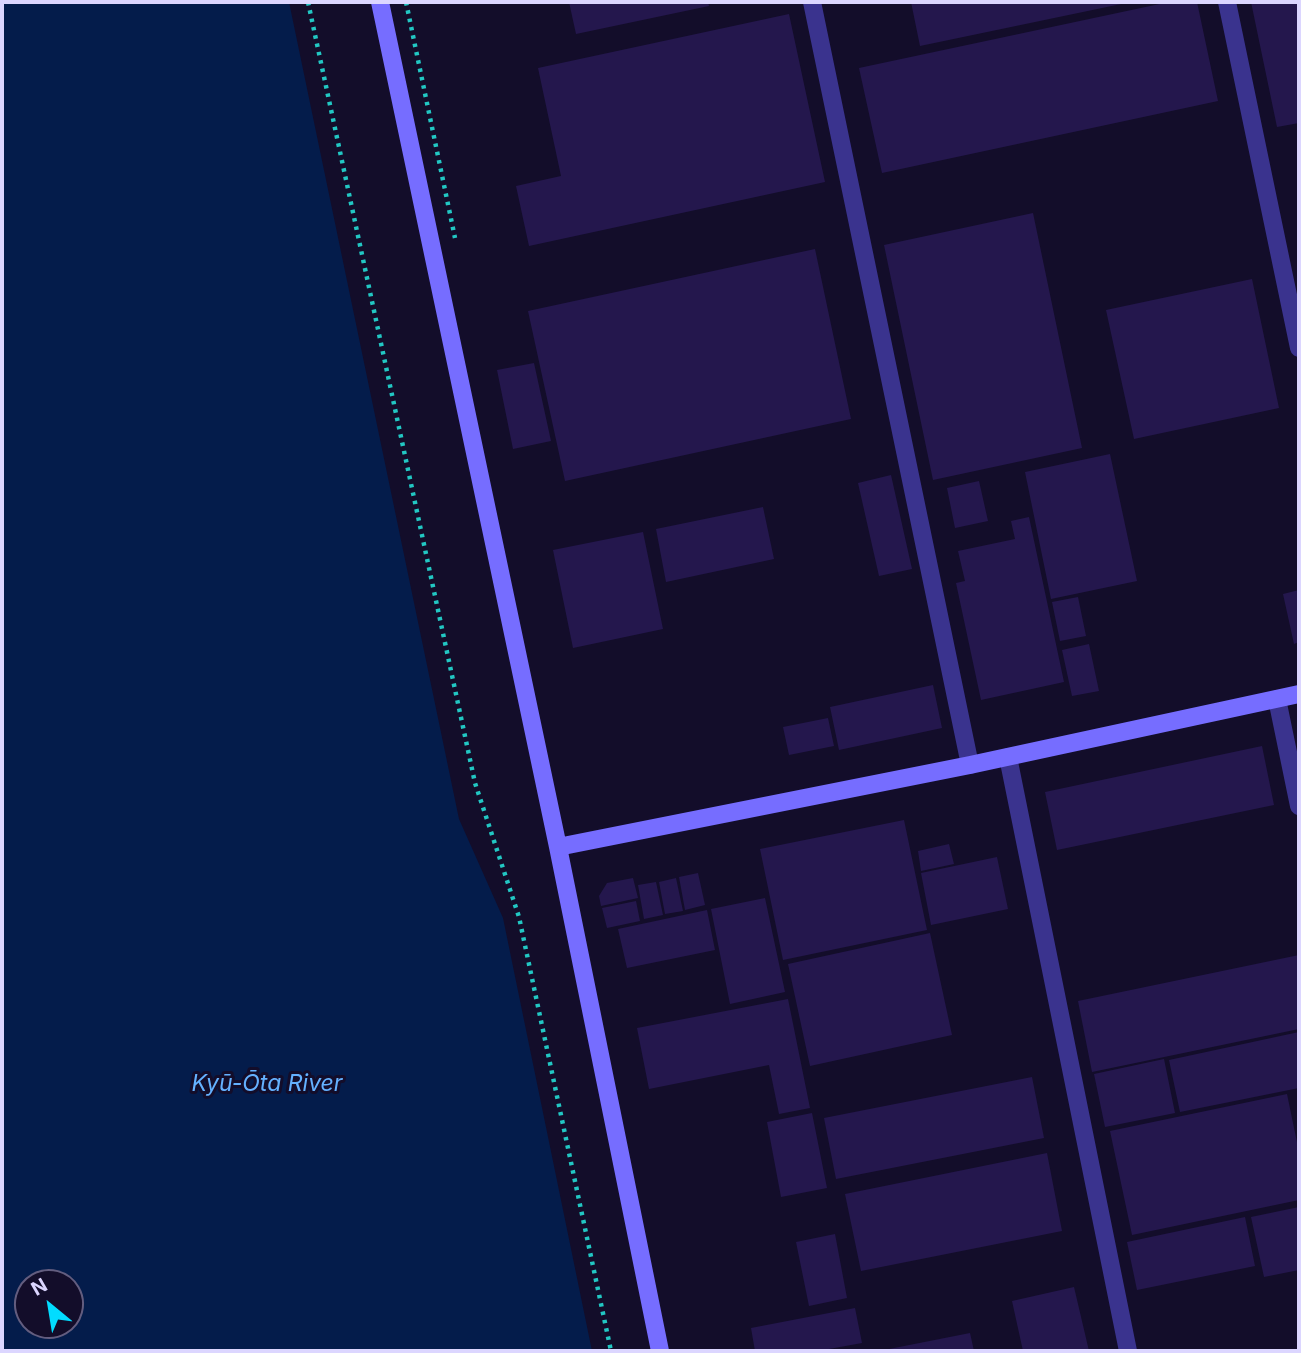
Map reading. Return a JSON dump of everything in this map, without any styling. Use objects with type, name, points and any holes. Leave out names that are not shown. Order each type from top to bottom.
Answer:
[{"type":"street","points":[[380,2],[558,847],[660,1351]]},
{"type":"street","points":[[812,2],[970,765]]},
{"type":"street","points":[[1227,2],[1299,348]]},
{"type":"street","points":[[558,847],[970,765],[1299,694]]},
{"type":"street","points":[[1277,699],[1299,806]]},
{"type":"street","points":[[1008,757],[1128,1351]]},
{"type":"path","points":[[307,2],[475,783],[519,917],[611,1351]]},
{"type":"water","name":"Kyū-Ōta River","points":[[2,2],[289,2],[459,819],[503,918],[592,1351],[2,1351]]},
{"type":"building","points":[[569,2],[708,2],[709,6],[576,34]]},
{"type":"building","points":[[911,2],[1126,2],[1126,3],[920,46]]},
{"type":"building","points":[[1169,2],[1197,2],[1218,101],[882,173],[859,68]]},
{"type":"building","points":[[1251,2],[1299,2],[1299,123],[1277,127]]},
{"type":"building","points":[[789,14],[825,182],[529,246],[516,186],[561,176],[538,68]]},
{"type":"building","points":[[1033,213],[1082,448],[933,480],[884,245]]},
{"type":"building","points":[[815,249],[851,419],[565,481],[528,311]]},
{"type":"building","points":[[1252,279],[1279,408],[1134,439],[1106,310]]},
{"type":"building","points":[[534,363],[551,441],[513,449],[497,370]]},
{"type":"building","points":[[1110,454],[1137,581],[1051,599],[1025,472]]},
{"type":"building","points":[[891,475],[912,569],[879,576],[858,483]]},
{"type":"building","points":[[979,481],[988,521],[955,528],[947,488]]},
{"type":"building","points":[[763,507],[774,559],[666,582],[656,529]]},
{"type":"building","points":[[1029,517],[1064,682],[981,700],[956,583],[965,581],[958,551],[1015,539],[1011,521]]},
{"type":"building","points":[[643,532],[663,629],[573,648],[553,550]]},
{"type":"building","points":[[1299,590],[1299,642],[1294,644],[1283,594]]},
{"type":"building","points":[[1078,597],[1086,636],[1060,641],[1052,602]]},
{"type":"building","points":[[1089,644],[1099,691],[1072,696],[1062,650]]},
{"type":"building","points":[[933,685],[942,728],[839,750],[830,707]]},
{"type":"building","points":[[828,718],[834,746],[789,755],[783,727]]},
{"type":"building","points":[[1262,746],[1274,805],[1057,850],[1045,792]]},
{"type":"building","points":[[904,820],[927,930],[783,960],[760,849]]},
{"type":"building","points":[[949,844],[954,864],[921,871],[918,851]]},
{"type":"building","points":[[997,857],[1008,909],[931,925],[921,873]]},
{"type":"building","points":[[698,873],[705,905],[685,910],[679,877]]},
{"type":"building","points":[[633,878],[638,898],[601,906],[599,896],[607,883]]},
{"type":"building","points":[[676,878],[683,911],[665,914],[659,882]]},
{"type":"building","points":[[656,882],[663,915],[644,919],[638,885]]},
{"type":"building","points":[[765,898],[785,992],[730,1004],[711,909]]},
{"type":"building","points":[[636,901],[640,921],[607,928],[602,908]]},
{"type":"building","points":[[707,910],[715,950],[627,968],[618,929]]},
{"type":"building","points":[[930,933],[952,1035],[810,1066],[788,964]]},
{"type":"building","points":[[1299,955],[1299,1029],[1092,1072],[1078,1001]]},
{"type":"building","points":[[788,999],[810,1108],[779,1114],[769,1065],[649,1089],[637,1028]]},
{"type":"building","points":[[1299,1032],[1299,1088],[1180,1112],[1169,1060]]},
{"type":"building","points":[[1164,1059],[1175,1113],[1105,1127],[1094,1074]]},
{"type":"building","points":[[1032,1077],[1044,1138],[836,1179],[824,1118]]},
{"type":"building","points":[[1287,1094],[1299,1152],[1299,1200],[1132,1235],[1110,1131]]},
{"type":"building","points":[[812,1113],[827,1188],[781,1197],[767,1122]]},
{"type":"building","points":[[1047,1153],[1062,1231],[861,1271],[845,1194]]},
{"type":"building","points":[[1299,1207],[1299,1270],[1264,1277],[1251,1217]]},
{"type":"building","points":[[1245,1217],[1255,1266],[1137,1290],[1127,1242]]},
{"type":"building","points":[[835,1234],[847,1298],[809,1306],[796,1242]]},
{"type":"building","points":[[1074,1287],[1089,1351],[1023,1351],[1012,1301]]},
{"type":"building","points":[[855,1308],[862,1343],[818,1351],[755,1351],[751,1328]]},
{"type":"building","points":[[970,1333],[974,1351],[884,1351],[884,1350]]}]
